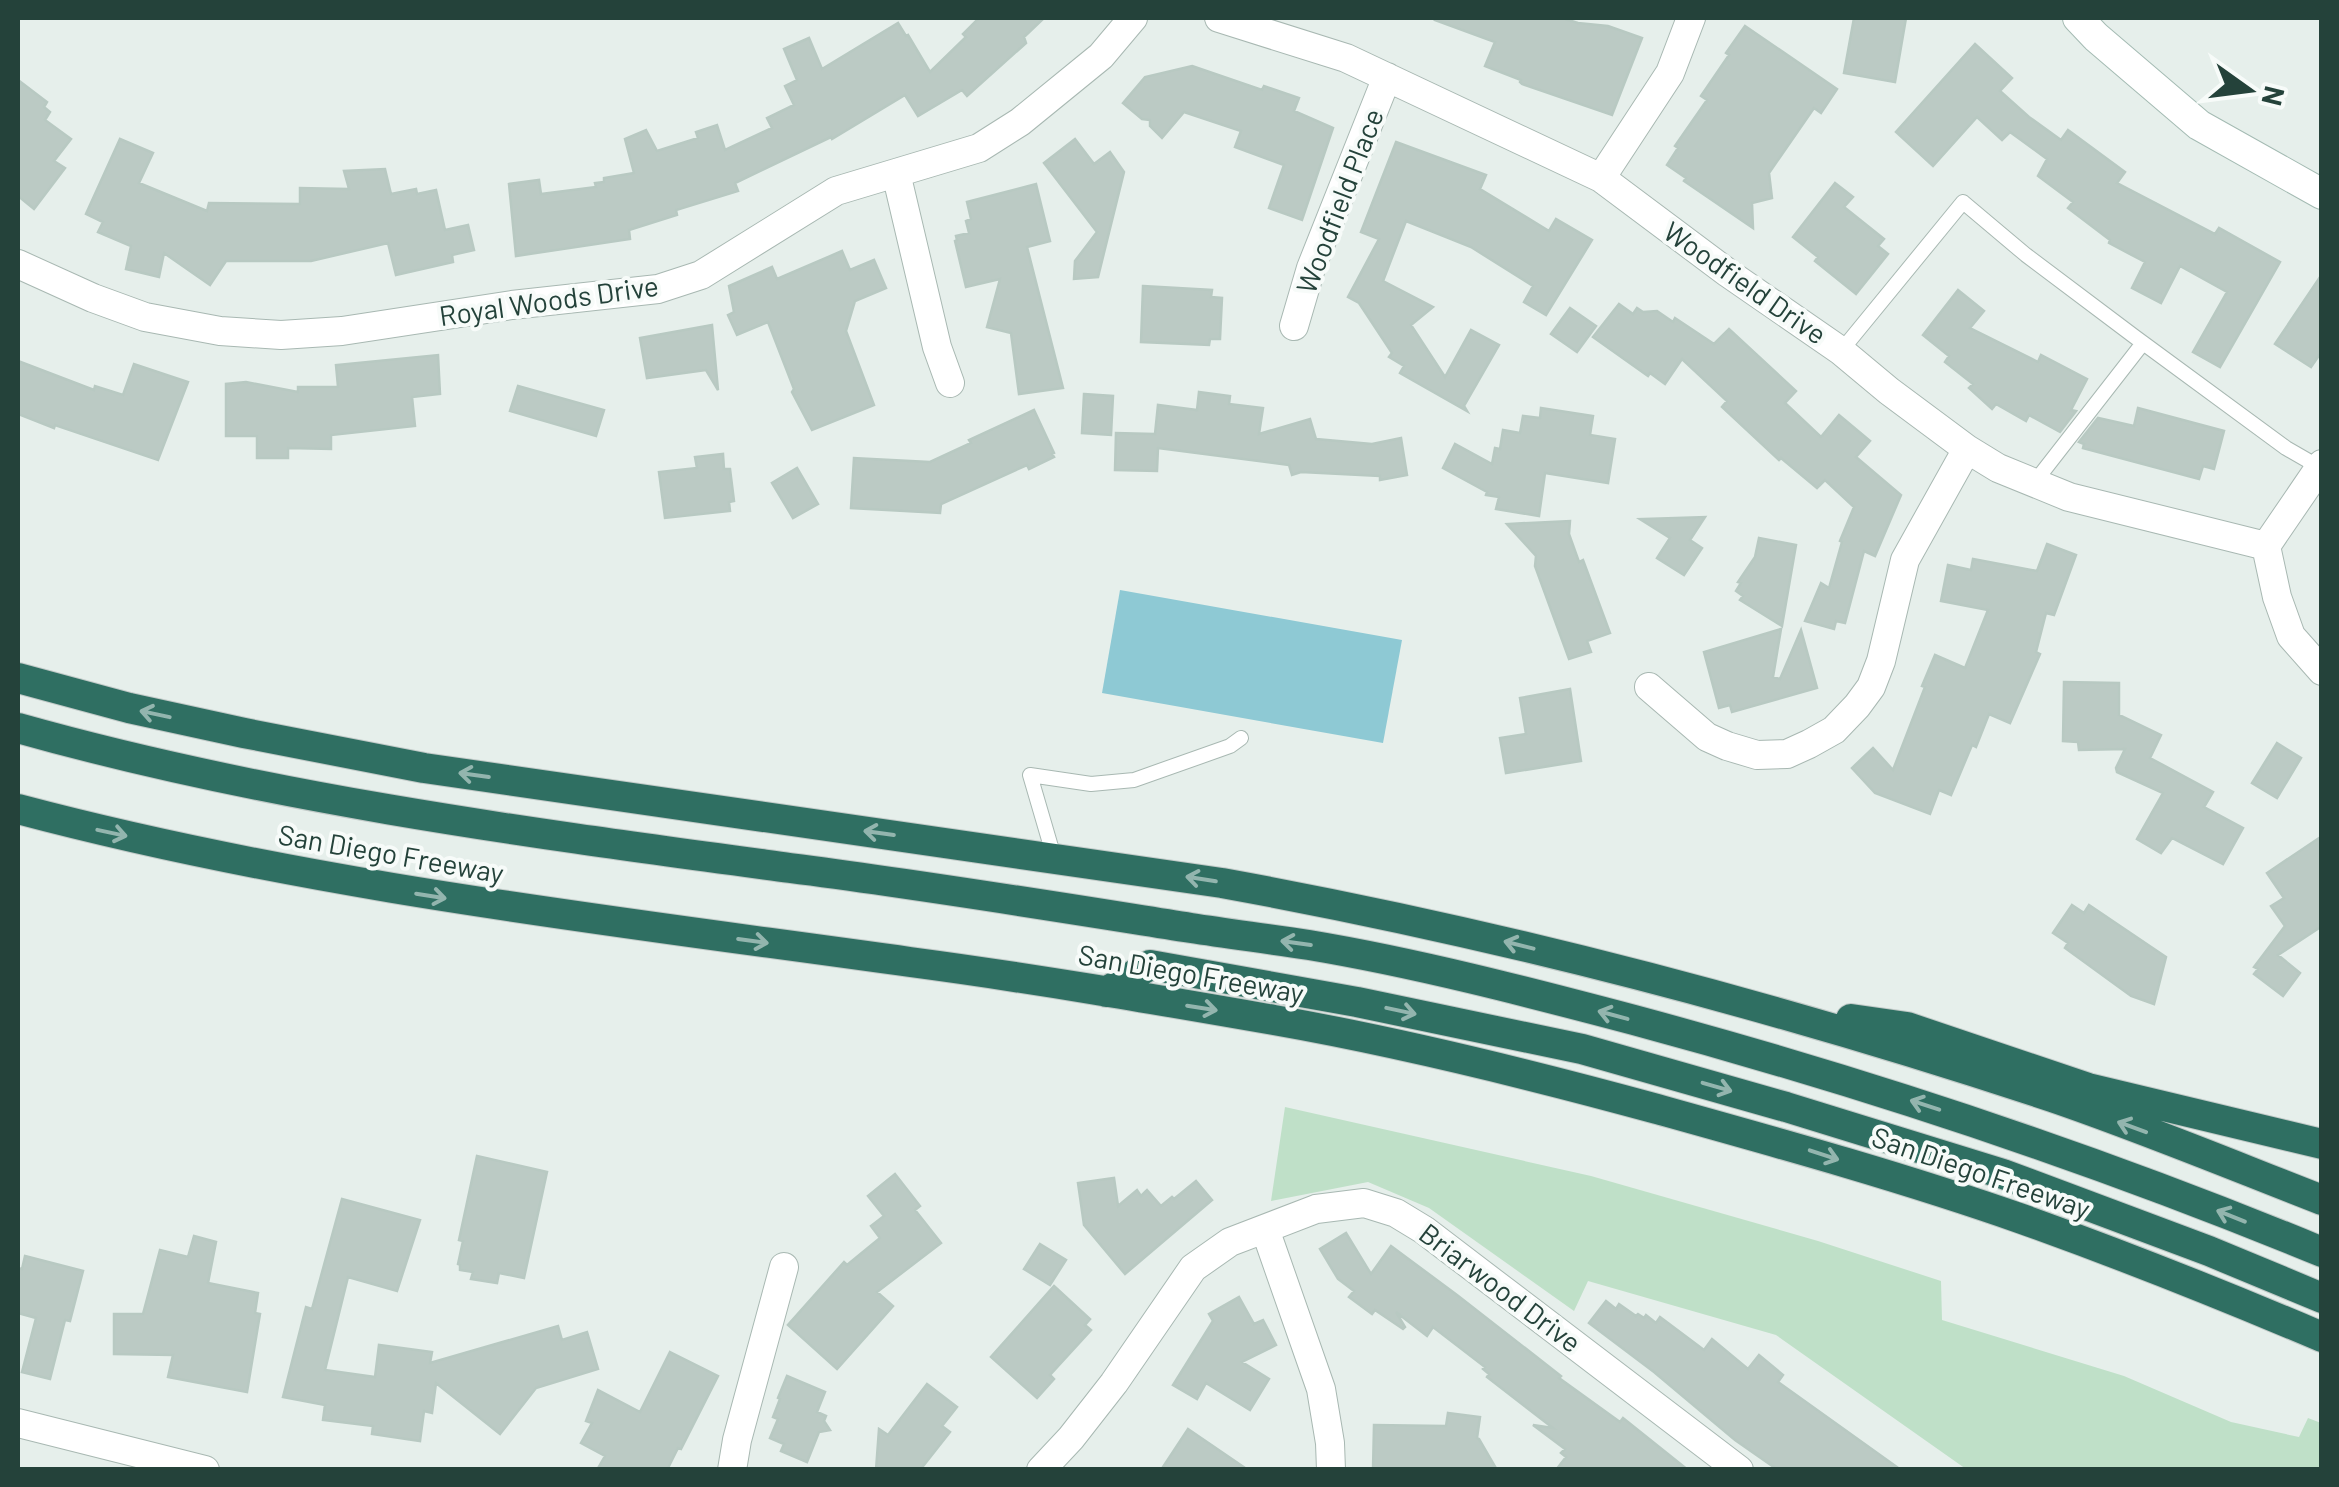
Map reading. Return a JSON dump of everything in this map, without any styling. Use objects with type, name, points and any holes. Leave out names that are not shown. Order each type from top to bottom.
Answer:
[{"type":"highway","points":[[18,678],[148,712],[424,768],[1054,857],[1351,906],[1579,959],[1749,1004],[2054,1098],[2322,1200]]},
{"type":"highway","points":[[18,728],[182,769],[425,816],[1069,907],[1312,946],[1553,999],[1742,1049],[1923,1104],[2090,1162],[2322,1252]]},
{"type":"highway","name":"San Diego Freeway","points":[[18,809],[191,850],[405,892],[917,962],[1276,1020],[1418,1048],[1542,1077],[1799,1147],[2020,1218],[2322,1337]]},
{"type":"highway","points":[[1106,992],[1150,965],[1357,1002],[1582,1050],[2003,1174],[2322,1298]]},
{"type":"highway","points":[[1749,1004],[1907,1027],[2088,1088],[2322,1144]]},
{"type":"main road","points":[[2078,18],[2199,125],[2322,194]]},
{"type":"street","name":"Royal Woods Drive","points":[[18,264],[144,317],[220,331],[281,335],[342,331],[658,290],[701,275],[836,190],[979,148],[1101,56],[1133,18]]},
{"type":"street","name":"Woodfield Drive","points":[[1219,18],[1346,58],[1601,178],[1998,468],[2086,502],[2266,546]]},
{"type":"street","points":[[1601,178],[1670,73],[1691,18]]},
{"type":"street","name":"Woodfield Place","points":[[1294,326],[1311,268],[1387,77]]},
{"type":"street","points":[[896,173],[937,346],[950,383]]},
{"type":"street","points":[[1650,687],[1707,736],[1758,755],[1787,754],[1834,730],[1871,687],[1905,560],[1967,449]]},
{"type":"street","points":[[2320,465],[2266,546],[2276,597],[2291,636],[2322,671]]},
{"type":"street","name":"Briarwood Drive","points":[[1041,1470],[1114,1383],[1193,1268],[1230,1242],[1316,1209],[1364,1203],[1396,1213],[1424,1230],[1739,1470]]},
{"type":"street","points":[[1265,1229],[1322,1390],[1330,1470]]},
{"type":"street","points":[[732,1470],[784,1267]]},
{"type":"street","points":[[18,1422],[206,1470]]},
{"type":"lane","points":[[1841,350],[1962,202],[2026,255],[2286,448],[2320,465]]},
{"type":"lane","points":[[2034,483],[2143,342]]},
{"type":"lane","points":[[1054,857],[1030,775],[1091,784],[1134,780],[1230,746],[1241,738]]},
{"type":"green space","points":[[1285,1107],[1591,1176],[1941,1281],[1942,1320],[2124,1376],[2231,1422],[2299,1437],[2308,1418],[2321,1423],[2321,1469],[1966,1469],[1776,1335],[1588,1281],[1574,1311],[1429,1208],[1368,1182],[1271,1201]]},
{"type":"water","points":[[1120,590],[1402,640],[1383,743],[1102,693]]},
{"type":"building","points":[[979,18],[1044,18],[1024,37],[1026,43],[967,96],[962,90],[918,116],[905,95],[832,139],[735,183],[738,191],[629,230],[630,239],[516,256],[509,184],[539,180],[541,194],[596,187],[595,183],[604,182],[604,178],[634,173],[625,139],[646,130],[657,151],[698,138],[696,132],[717,125],[725,150],[772,128],[767,118],[794,105],[785,86],[797,80],[784,49],[809,38],[822,69],[898,23],[930,72],[966,37],[963,34]]},
{"type":"building","points":[[1436,18],[1562,18],[1608,26],[1642,38],[1612,115],[1522,84],[1521,80],[1485,66],[1495,42]]},
{"type":"building","points":[[1854,18],[1906,18],[1895,82],[1844,73]]},
{"type":"building","points":[[1745,26],[1837,89],[1821,113],[1814,108],[1769,173],[1772,198],[1752,203],[1753,228],[1667,165],[1678,148],[1675,146],[1707,100],[1701,96]]},
{"type":"building","points":[[1975,44],[2012,78],[2000,91],[2061,140],[2068,130],[2125,172],[2117,183],[2215,234],[2219,228],[2280,262],[2220,367],[2193,352],[2227,292],[2180,266],[2161,303],[2132,288],[2145,262],[2109,243],[2068,208],[2073,202],[2038,176],[2047,159],[2010,132],[2002,140],[1977,117],[1933,166],[1896,132]]},
{"type":"building","points":[[1192,66],[1299,98],[1294,111],[1333,128],[1302,220],[1269,208],[1284,165],[1235,147],[1241,131],[1184,112],[1162,138],[1150,126],[1150,120],[1142,119],[1123,103],[1145,77]]},
{"type":"building","points":[[18,80],[47,102],[44,107],[50,112],[45,120],[71,139],[54,161],[65,168],[34,209],[18,196]]},
{"type":"building","points":[[120,139],[153,153],[139,183],[207,211],[209,203],[300,204],[300,188],[349,189],[344,171],[385,169],[391,194],[436,190],[445,230],[468,225],[474,250],[452,255],[453,262],[396,275],[388,243],[311,261],[226,261],[210,285],[164,253],[159,277],[126,269],[131,246],[98,232],[103,222],[86,214]]},
{"type":"building","points":[[1075,139],[1094,164],[1110,152],[1124,172],[1098,277],[1074,279],[1075,261],[1097,232],[1044,163]]},
{"type":"building","points":[[1396,142],[1486,175],[1480,189],[1549,231],[1556,219],[1592,240],[1546,315],[1524,302],[1533,286],[1471,247],[1406,221],[1383,281],[1433,307],[1411,325],[1445,377],[1471,330],[1499,345],[1464,406],[1467,411],[1400,373],[1404,366],[1389,357],[1392,353],[1359,303],[1348,297],[1379,239],[1361,232]]},
{"type":"building","points":[[1835,183],[1853,197],[1844,207],[1884,239],[1878,246],[1888,254],[1856,294],[1815,261],[1818,257],[1793,237]]},
{"type":"building","points":[[1036,184],[1050,241],[1027,247],[1063,388],[1019,394],[1011,333],[987,327],[1000,279],[966,287],[955,241],[956,236],[969,233],[967,202]]},
{"type":"building","points":[[842,251],[850,270],[874,260],[886,288],[855,301],[846,331],[874,405],[812,430],[792,392],[768,322],[737,335],[728,315],[734,312],[729,286],[772,267],[777,279]]},
{"type":"building","points":[[2322,274],[2322,351],[2311,367],[2275,344]]},
{"type":"building","points":[[1143,286],[1212,290],[1211,297],[1222,298],[1220,339],[1210,339],[1209,345],[1141,342]]},
{"type":"building","points":[[1958,290],[1984,311],[1970,328],[2038,362],[2041,355],[2087,379],[2071,410],[2076,411],[2060,432],[2029,415],[2026,421],[1996,404],[1992,409],[1969,388],[1973,384],[1945,362],[1949,356],[1923,335]]},
{"type":"building","points":[[1619,304],[1633,314],[1637,308],[1643,312],[1657,311],[1673,322],[1675,318],[1714,344],[1729,329],[1796,391],[1785,403],[1821,437],[1839,415],[1870,441],[1856,457],[1901,495],[1875,556],[1864,551],[1845,623],[1836,621],[1834,629],[1805,621],[1821,583],[1829,588],[1840,541],[1854,507],[1825,480],[1817,488],[1779,460],[1722,407],[1727,401],[1682,359],[1665,384],[1593,337]]},
{"type":"building","points":[[1570,308],[1596,326],[1577,352],[1551,334]]},
{"type":"building","points":[[712,325],[718,390],[706,370],[647,378],[640,338]]},
{"type":"building","points":[[438,355],[440,394],[412,397],[415,426],[331,435],[331,449],[288,448],[288,458],[257,458],[257,436],[226,436],[226,384],[246,382],[298,392],[298,387],[338,387],[336,365]]},
{"type":"building","points":[[18,361],[94,390],[95,386],[123,395],[134,364],[188,382],[158,460],[18,414]]},
{"type":"building","points":[[518,386],[604,410],[596,436],[510,411]]},
{"type":"building","points":[[1199,392],[1230,396],[1229,404],[1263,408],[1259,434],[1310,419],[1316,439],[1372,444],[1401,438],[1407,475],[1380,480],[1380,476],[1301,472],[1292,475],[1289,465],[1158,448],[1157,471],[1115,470],[1116,433],[1155,434],[1158,405],[1197,410]]},
{"type":"building","points":[[1084,394],[1113,396],[1111,435],[1082,433]]},
{"type":"building","points":[[1541,408],[1593,416],[1590,435],[1615,439],[1608,483],[1545,473],[1539,516],[1496,509],[1499,497],[1486,495],[1487,492],[1443,468],[1455,444],[1492,464],[1503,430],[1520,433],[1523,416],[1540,418]]},
{"type":"building","points":[[2138,408],[2224,431],[2214,469],[2203,466],[2199,479],[2083,448],[2084,444],[2079,442],[2098,418],[2134,426]]},
{"type":"building","points":[[1034,410],[1054,457],[941,504],[940,513],[851,508],[854,458],[930,462]]},
{"type":"building","points":[[723,454],[724,469],[730,469],[734,501],[729,502],[730,511],[665,518],[659,472],[697,468],[695,457]]},
{"type":"building","points":[[797,468],[818,504],[793,518],[772,483]]},
{"type":"building","points":[[1705,517],[1690,540],[1702,548],[1684,575],[1657,558],[1670,538],[1640,519]]},
{"type":"building","points":[[1570,521],[1569,534],[1579,562],[1583,560],[1610,633],[1587,641],[1591,652],[1569,659],[1535,566],[1536,556],[1507,524]]},
{"type":"building","points":[[1759,538],[1796,545],[1782,626],[1740,600],[1743,596],[1736,591],[1755,557]]},
{"type":"building","points":[[2047,544],[2076,555],[2054,615],[2046,613],[2036,652],[2040,654],[2010,723],[1989,714],[1951,795],[1939,790],[1930,814],[1875,793],[1852,768],[1873,748],[1893,770],[1935,655],[1965,668],[1988,610],[1941,601],[1948,565],[1971,570],[1973,559],[2037,571]]},
{"type":"building","points":[[1781,629],[1773,677],[1780,679],[1801,630],[1817,688],[1732,712],[1730,705],[1719,708],[1704,652]]},
{"type":"building","points":[[2064,682],[2119,683],[2119,715],[2161,735],[2150,758],[2213,792],[2204,807],[2243,828],[2223,864],[2172,838],[2161,853],[2137,839],[2163,793],[2117,772],[2125,749],[2079,750],[2078,742],[2063,741]]},
{"type":"building","points":[[1570,689],[1581,761],[1506,773],[1500,738],[1526,734],[1520,698]]},
{"type":"building","points":[[2277,743],[2301,758],[2277,798],[2252,783]]},
{"type":"building","points":[[2322,836],[2322,926],[2278,955],[2300,973],[2283,996],[2254,974],[2258,969],[2254,967],[2285,926],[2271,906],[2284,898],[2267,873]]},
{"type":"building","points":[[2072,905],[2084,913],[2089,905],[2166,957],[2154,1004],[2131,996],[2065,948],[2068,943],[2053,933]]},
{"type":"building","points":[[477,1156],[547,1172],[524,1278],[499,1273],[497,1283],[471,1279],[473,1272],[460,1270],[463,1241],[459,1240]]},
{"type":"building","points":[[895,1174],[920,1206],[915,1210],[941,1243],[877,1292],[893,1306],[837,1369],[788,1325],[844,1262],[847,1265],[880,1238],[871,1226],[884,1216],[868,1196]]},
{"type":"building","points":[[1114,1178],[1118,1206],[1137,1190],[1141,1196],[1147,1190],[1161,1206],[1196,1181],[1212,1200],[1125,1274],[1084,1225],[1078,1183]]},
{"type":"building","points":[[342,1199],[420,1220],[397,1291],[348,1277],[325,1370],[375,1377],[379,1345],[432,1352],[430,1363],[558,1326],[562,1340],[587,1332],[598,1369],[536,1388],[500,1434],[436,1383],[432,1413],[424,1411],[420,1441],[372,1434],[373,1426],[323,1420],[325,1405],[283,1397],[306,1307],[312,1309]]},
{"type":"building","points":[[1346,1233],[1371,1274],[1391,1246],[1559,1378],[1620,1422],[1623,1418],[1688,1470],[1556,1470],[1566,1457],[1561,1453],[1565,1449],[1533,1425],[1553,1428],[1487,1377],[1485,1367],[1433,1327],[1427,1336],[1396,1312],[1403,1329],[1349,1297],[1354,1291],[1338,1279],[1320,1249]]},
{"type":"building","points":[[194,1236],[216,1242],[208,1283],[258,1293],[255,1313],[260,1314],[247,1392],[168,1377],[173,1355],[114,1354],[114,1314],[143,1314],[160,1250],[188,1257]]},
{"type":"building","points":[[1040,1244],[1066,1260],[1050,1285],[1024,1269]]},
{"type":"building","points":[[25,1256],[83,1271],[50,1379],[22,1372],[36,1318],[18,1313],[18,1268],[22,1269]]},
{"type":"building","points":[[1054,1286],[1090,1319],[1085,1325],[1091,1330],[1050,1375],[1054,1379],[1037,1398],[991,1357]]},
{"type":"building","points":[[1239,1297],[1254,1324],[1263,1320],[1276,1345],[1242,1362],[1269,1379],[1250,1410],[1206,1383],[1197,1399],[1173,1385],[1213,1321],[1209,1314]]},
{"type":"building","points":[[1606,1301],[1616,1309],[1619,1304],[1636,1316],[1646,1315],[1656,1323],[1660,1317],[1704,1350],[1712,1339],[1748,1369],[1759,1355],[1783,1375],[1778,1382],[1901,1470],[1778,1470],[1589,1323]]},
{"type":"building","points":[[670,1352],[718,1376],[681,1449],[678,1448],[667,1470],[597,1470],[605,1456],[581,1443],[592,1423],[586,1421],[598,1390],[640,1412]]},
{"type":"building","points":[[787,1376],[825,1392],[817,1412],[826,1416],[824,1421],[830,1430],[819,1432],[807,1462],[781,1451],[784,1444],[770,1438]]},
{"type":"building","points":[[927,1384],[957,1407],[942,1426],[950,1432],[920,1470],[876,1470],[879,1429],[888,1435]]},
{"type":"building","points":[[1448,1413],[1480,1417],[1477,1438],[1497,1470],[1373,1470],[1374,1425],[1446,1426]]},
{"type":"building","points":[[1188,1429],[1248,1470],[1161,1470]]}]
